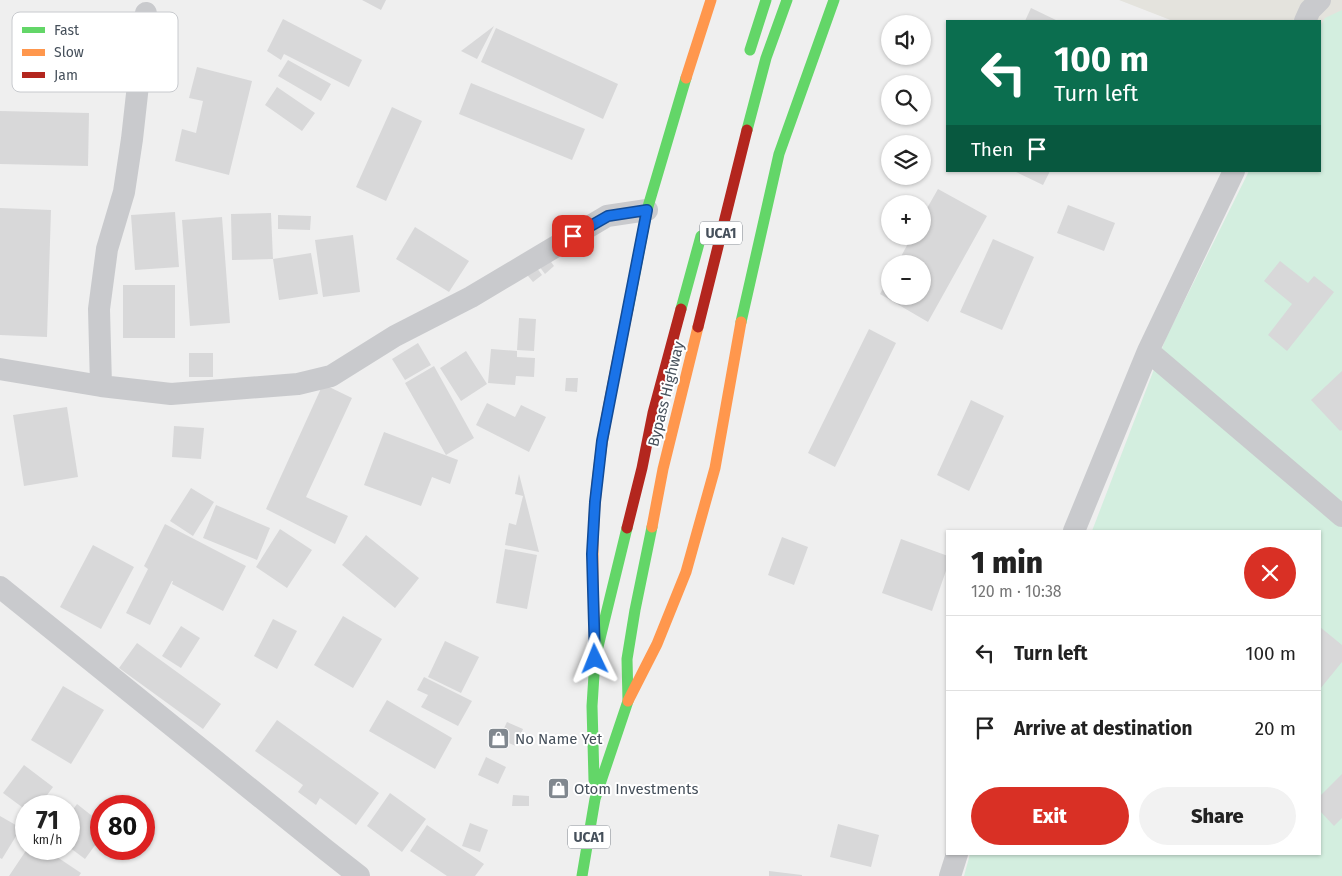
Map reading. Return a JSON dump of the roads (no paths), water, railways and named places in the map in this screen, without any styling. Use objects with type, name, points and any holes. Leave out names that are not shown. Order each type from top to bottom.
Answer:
[{"type":"main road","points":[[595,659],[592,554],[595,502],[602,441],[647,210],[711,0]]},
{"type":"main road","points":[[746,64],[766,0]]},
{"type":"main road","name":"Bypass Highway","points":[[582,876],[595,799],[628,700],[627,659],[635,610],[664,469],[739,160],[766,58],[787,0]]},
{"type":"main road","points":[[628,700],[656,644],[686,572],[714,468],[737,342],[779,154],[834,0]]},
{"type":"main road","name":"Bypass Highway","points":[[595,799],[592,706],[595,659],[642,468],[653,413],[705,224]]},
{"type":"street","points":[[1305,20],[1310,10],[1320,0]]},
{"type":"street","points":[[101,386],[99,309],[106,249],[124,192],[137,92]]},
{"type":"street","points":[[1074,530],[1148,351],[1234,172]]},
{"type":"street","points":[[0,368],[101,386],[171,394],[298,384],[331,376],[395,336],[471,297],[608,216],[647,210]]},
{"type":"street","points":[[1148,351],[1342,516]]},
{"type":"street","points":[[0,587],[359,876]]},
{"type":"place","name":"No Name Yet","points":[[499,739]]},
{"type":"place","name":"Otom Investments","points":[[558,789]]}]
